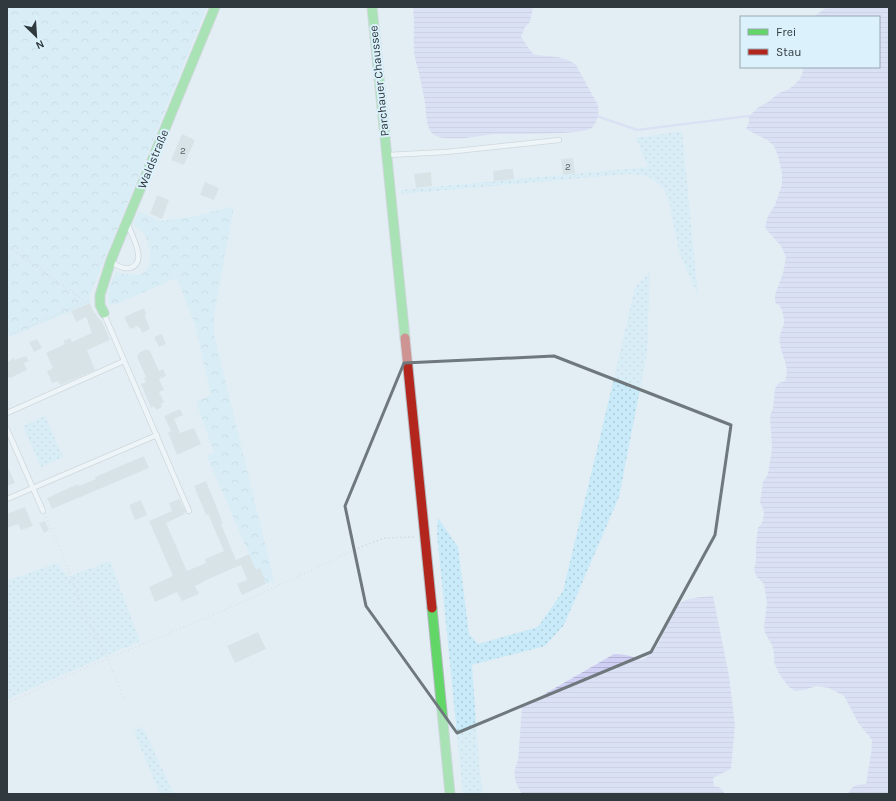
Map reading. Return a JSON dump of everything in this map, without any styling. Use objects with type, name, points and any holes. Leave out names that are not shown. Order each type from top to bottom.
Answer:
[{"type":"street","name":"Waldstraße","points":[[104,313],[100,305],[100,295],[111,260],[215,7]]},
{"type":"street","name":"Parchauer Chaussee","points":[[372,7],[450,794]]},
{"type":"lane","points":[[387,155],[446,152],[560,140]]},
{"type":"lane","points":[[111,260],[116,265],[127,268],[132,267],[138,262],[138,251],[127,223]]},
{"type":"lane","points":[[104,313],[189,511]]},
{"type":"lane","points":[[7,413],[124,361]]},
{"type":"lane","points":[[7,429],[43,511]]},
{"type":"lane","points":[[7,499],[157,435]]},
{"type":"path","points":[[7,246],[86,301]]},
{"type":"path","points":[[7,336],[100,295]]},
{"type":"path","points":[[43,511],[53,530],[85,615],[108,659],[124,699]]},
{"type":"path","points":[[7,703],[232,606],[362,546],[386,538],[425,536]]},
{"type":"highlighted area","points":[[554,356],[731,425],[715,535],[651,652],[457,733],[366,606],[345,506],[404,363]]},
{"type":"green space","points":[[7,7],[207,7],[90,295],[90,303],[7,338]]},
{"type":"green space","points":[[682,131],[698,296],[679,252],[670,206],[665,190],[657,182],[644,175],[629,174],[401,194],[401,190],[648,167],[636,138]]},
{"type":"green space","points":[[234,206],[214,315],[214,334],[274,581],[266,584],[260,569],[256,570],[207,456],[214,452],[196,402],[211,395],[195,325],[177,278],[111,306],[108,297],[109,289],[116,272],[138,275],[145,271],[150,261],[150,248],[146,236],[133,224],[139,211],[160,221],[191,217]]},
{"type":"green space","points":[[650,272],[647,353],[619,497],[564,625],[545,646],[472,665],[479,764],[483,794],[463,794],[437,534],[438,518],[458,547],[469,634],[478,644],[538,627],[563,591],[635,288]]},
{"type":"green space","points":[[45,416],[63,457],[41,467],[23,426]]},
{"type":"green space","points":[[110,561],[140,641],[7,699],[7,581],[57,563],[68,577]]},
{"type":"green space","points":[[142,726],[174,794],[160,794],[134,732]]},
{"type":"shaded area","points":[[413,7],[533,7],[530,22],[525,27],[521,37],[533,54],[566,59],[576,65],[598,105],[598,117],[596,123],[592,128],[576,132],[496,134],[452,139],[436,136],[431,132],[428,126],[425,103],[414,55]]},
{"type":"shaded area","points":[[827,7],[889,7],[889,794],[848,794],[855,786],[866,784],[872,740],[859,724],[844,696],[829,688],[816,686],[805,690],[795,691],[789,687],[779,674],[774,662],[772,645],[765,633],[764,627],[767,603],[764,584],[756,576],[754,569],[756,562],[758,528],[763,521],[764,512],[760,502],[763,482],[768,474],[772,448],[770,416],[773,408],[775,388],[779,383],[785,381],[787,371],[780,341],[784,318],[780,306],[775,302],[775,295],[783,273],[786,257],[781,246],[765,226],[782,185],[782,173],[778,156],[774,146],[767,140],[746,129],[749,122],[749,116],[779,93],[793,86],[800,79],[803,71],[802,68],[880,68],[880,16],[814,16]]},
{"type":"shaded area","points":[[713,596],[729,676],[735,725],[731,769],[713,778],[714,786],[721,788],[725,794],[522,794],[517,785],[515,770],[518,760],[522,707],[614,654],[621,654],[641,660],[644,659],[661,640],[663,629],[668,618],[680,603],[692,598]]},
{"type":"building","points":[[182,134],[195,140],[184,165],[171,160]]},
{"type":"building","points":[[573,158],[575,173],[563,175],[561,159]]},
{"type":"building","points":[[513,169],[514,179],[494,181],[493,171]]},
{"type":"building","points":[[431,172],[432,186],[416,188],[414,174]]},
{"type":"building","points":[[205,182],[219,188],[214,200],[200,195]]},
{"type":"building","points":[[157,195],[169,200],[162,219],[150,214]]},
{"type":"building","points":[[90,303],[94,313],[102,321],[110,340],[87,350],[95,370],[60,385],[58,381],[52,383],[47,371],[53,368],[46,353],[65,344],[63,341],[70,338],[72,342],[92,333],[86,317],[76,322],[71,311]]},
{"type":"building","points":[[144,308],[146,313],[145,316],[150,329],[142,333],[138,326],[130,329],[124,317]]},
{"type":"building","points":[[162,334],[166,344],[159,347],[154,337]]},
{"type":"building","points":[[37,339],[42,348],[34,352],[29,342]]},
{"type":"building","points":[[146,349],[150,351],[159,371],[163,369],[166,376],[159,379],[164,390],[159,392],[164,402],[161,404],[162,407],[156,410],[154,406],[151,408],[141,384],[146,382],[144,378],[146,377],[137,357],[139,353]]},
{"type":"building","points":[[26,356],[29,361],[24,363],[27,370],[11,378],[7,377],[7,362],[14,358],[15,360]]},
{"type":"building","points":[[180,409],[183,415],[174,419],[180,433],[194,428],[201,444],[177,455],[168,433],[171,431],[164,416]]},
{"type":"building","points":[[144,456],[149,468],[52,509],[47,498],[78,484],[79,486],[96,479],[95,477]]},
{"type":"building","points":[[7,465],[15,483],[7,486]]},
{"type":"building","points":[[206,481],[223,523],[221,524],[236,560],[249,554],[256,570],[260,568],[266,584],[242,595],[237,584],[247,580],[241,565],[195,586],[199,594],[182,601],[177,592],[155,602],[149,587],[173,576],[149,521],[172,511],[169,503],[179,499],[186,512],[184,513],[185,514],[166,523],[187,571],[206,563],[205,559],[224,551],[208,514],[206,515],[194,486]]},
{"type":"building","points":[[141,500],[147,515],[135,520],[129,505]]},
{"type":"building","points":[[25,507],[33,526],[21,530],[18,524],[7,528],[7,514]]},
{"type":"building","points":[[45,521],[49,530],[44,533],[39,523]]},
{"type":"building","points":[[258,632],[266,649],[235,663],[227,646]]},
{"type":"waterway","points":[[597,116],[637,130],[749,116]]},
{"type":"traffic: fast","points":[[104,313],[100,305],[100,295],[111,260],[215,7]]},
{"type":"traffic: fast","points":[[372,7],[405,338]]},
{"type":"traffic: fast","points":[[432,608],[450,794]]},
{"type":"traffic: jam","points":[[405,338],[432,608]]}]
